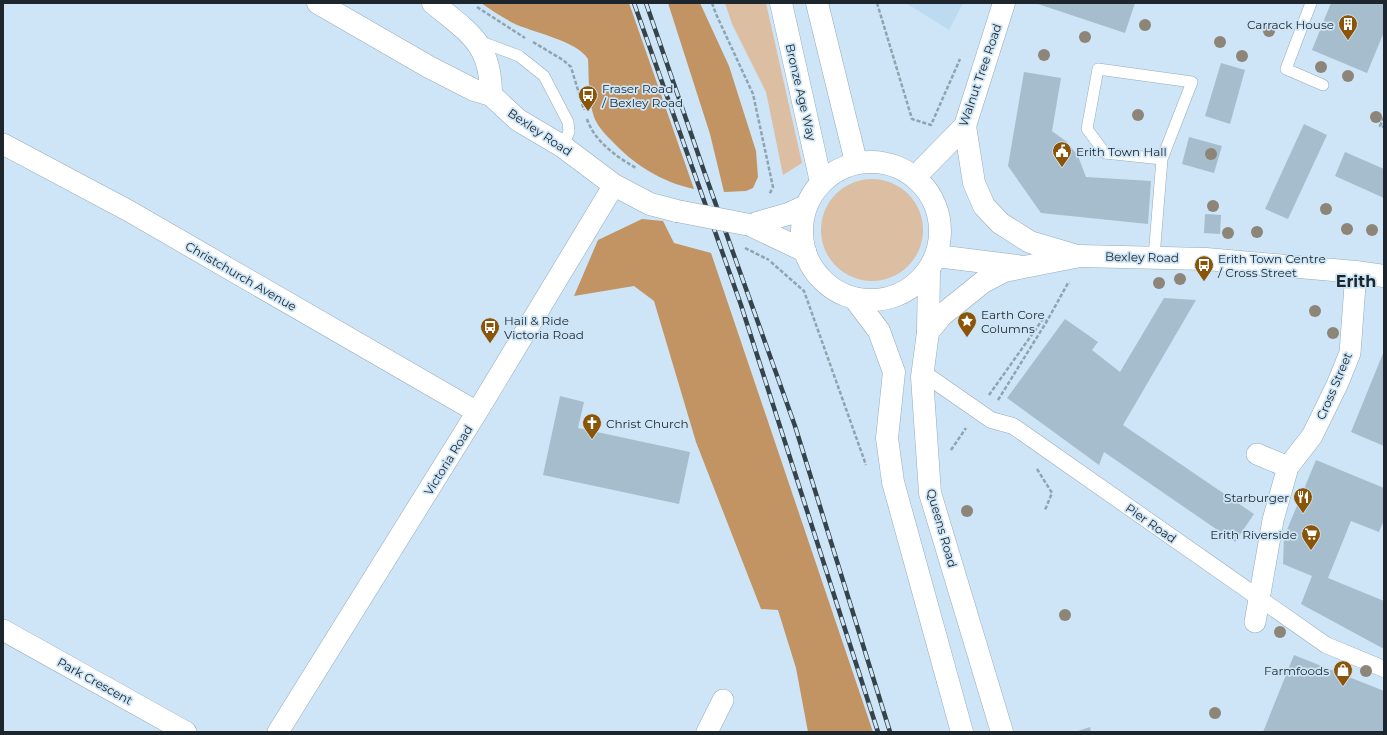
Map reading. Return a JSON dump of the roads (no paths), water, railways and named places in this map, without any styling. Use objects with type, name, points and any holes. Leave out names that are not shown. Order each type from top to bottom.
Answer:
[{"type":"main road","name":"Bexley Road","points":[[318,3],[429,67],[474,90],[491,95],[518,120],[562,146],[614,185],[650,204],[677,211],[750,225],[804,251]]},
{"type":"main road","points":[[433,3],[476,40],[488,62],[491,95]]},
{"type":"main road","name":"Bronze Age Way","points":[[781,3],[822,182]]},
{"type":"main road","points":[[817,3],[856,162]]},
{"type":"main road","name":"Walnut Tree Road","points":[[916,176],[965,126],[1004,3]]},
{"type":"main road","points":[[965,126],[974,183],[984,206],[1000,223],[1030,242],[1080,256]]},
{"type":"main road","points":[[856,162],[884,162],[898,166],[916,176],[934,199],[942,228],[933,264],[916,284],[904,292],[880,300],[855,299],[833,289],[816,273],[804,251],[801,229],[806,206],[812,193],[822,182],[838,169],[856,162]]},
{"type":"main road","name":"Bexley Road","points":[[750,225],[788,214],[806,206]]},
{"type":"main road","name":"Bexley Road","points":[[928,332],[942,315],[983,282],[1004,271],[1020,266],[1080,256],[1154,257],[1356,272],[1384,276]]},
{"type":"main road","name":"Bexley Road","points":[[933,264],[1020,266]]},
{"type":"main road","name":"Queens Road","points":[[933,264],[928,332],[922,372],[930,493],[1002,732]]},
{"type":"main road","points":[[855,299],[879,331],[894,372],[887,438],[893,482],[962,732]]},
{"type":"street","name":"Christchurch Avenue","points":[[3,144],[129,211],[478,412]]},
{"type":"street","name":"Victoria Road","points":[[278,732],[478,412],[614,185]]},
{"type":"street","name":"Cross Street","points":[[1256,622],[1273,520],[1288,467],[1312,436],[1337,385],[1350,353],[1356,272]]},
{"type":"street","name":"Pier Road","points":[[922,372],[991,420],[1013,426],[1326,646],[1384,669]]},
{"type":"street","points":[[1257,454],[1288,467]]},
{"type":"street","name":"Park Crescent","points":[[3,630],[178,730]]},
{"type":"street","points":[[707,732],[723,700]]},
{"type":"lane","points":[[1311,3],[1286,69],[1323,85]]},
{"type":"lane","points":[[476,40],[519,56],[544,76],[568,122],[569,132],[562,146]]},
{"type":"lane","points":[[1154,257],[1162,159],[1192,82],[1098,69],[1087,129],[1105,153],[1162,159]]},
{"type":"railway","points":[[634,3],[741,305],[878,732]]},
{"type":"railway","points":[[646,3],[795,426],[890,732]]},
{"type":"place","name":"Carrack House","points":[[1348,41]]},
{"type":"place","name":"Fraser Road / Bexley Road","points":[[588,112]]},
{"type":"place","name":"Erith Town Hall","points":[[1062,168]]},
{"type":"place","name":"Erith Town Centre / Cross Street","points":[[1204,282]]},
{"type":"place","name":"Earth Core Columns","points":[[967,338]]},
{"type":"place","name":"Hail & Ride Victoria Road","points":[[490,344]]},
{"type":"place","name":"Christ Church","points":[[592,440]]},
{"type":"place","name":"Starburger","points":[[1303,514]]},
{"type":"place","name":"Erith Riverside","points":[[1311,551]]},
{"type":"place","name":"Farmfoods","points":[[1343,687]]},
{"type":"district","name":"Erith","points":[[1356,281]]}]
